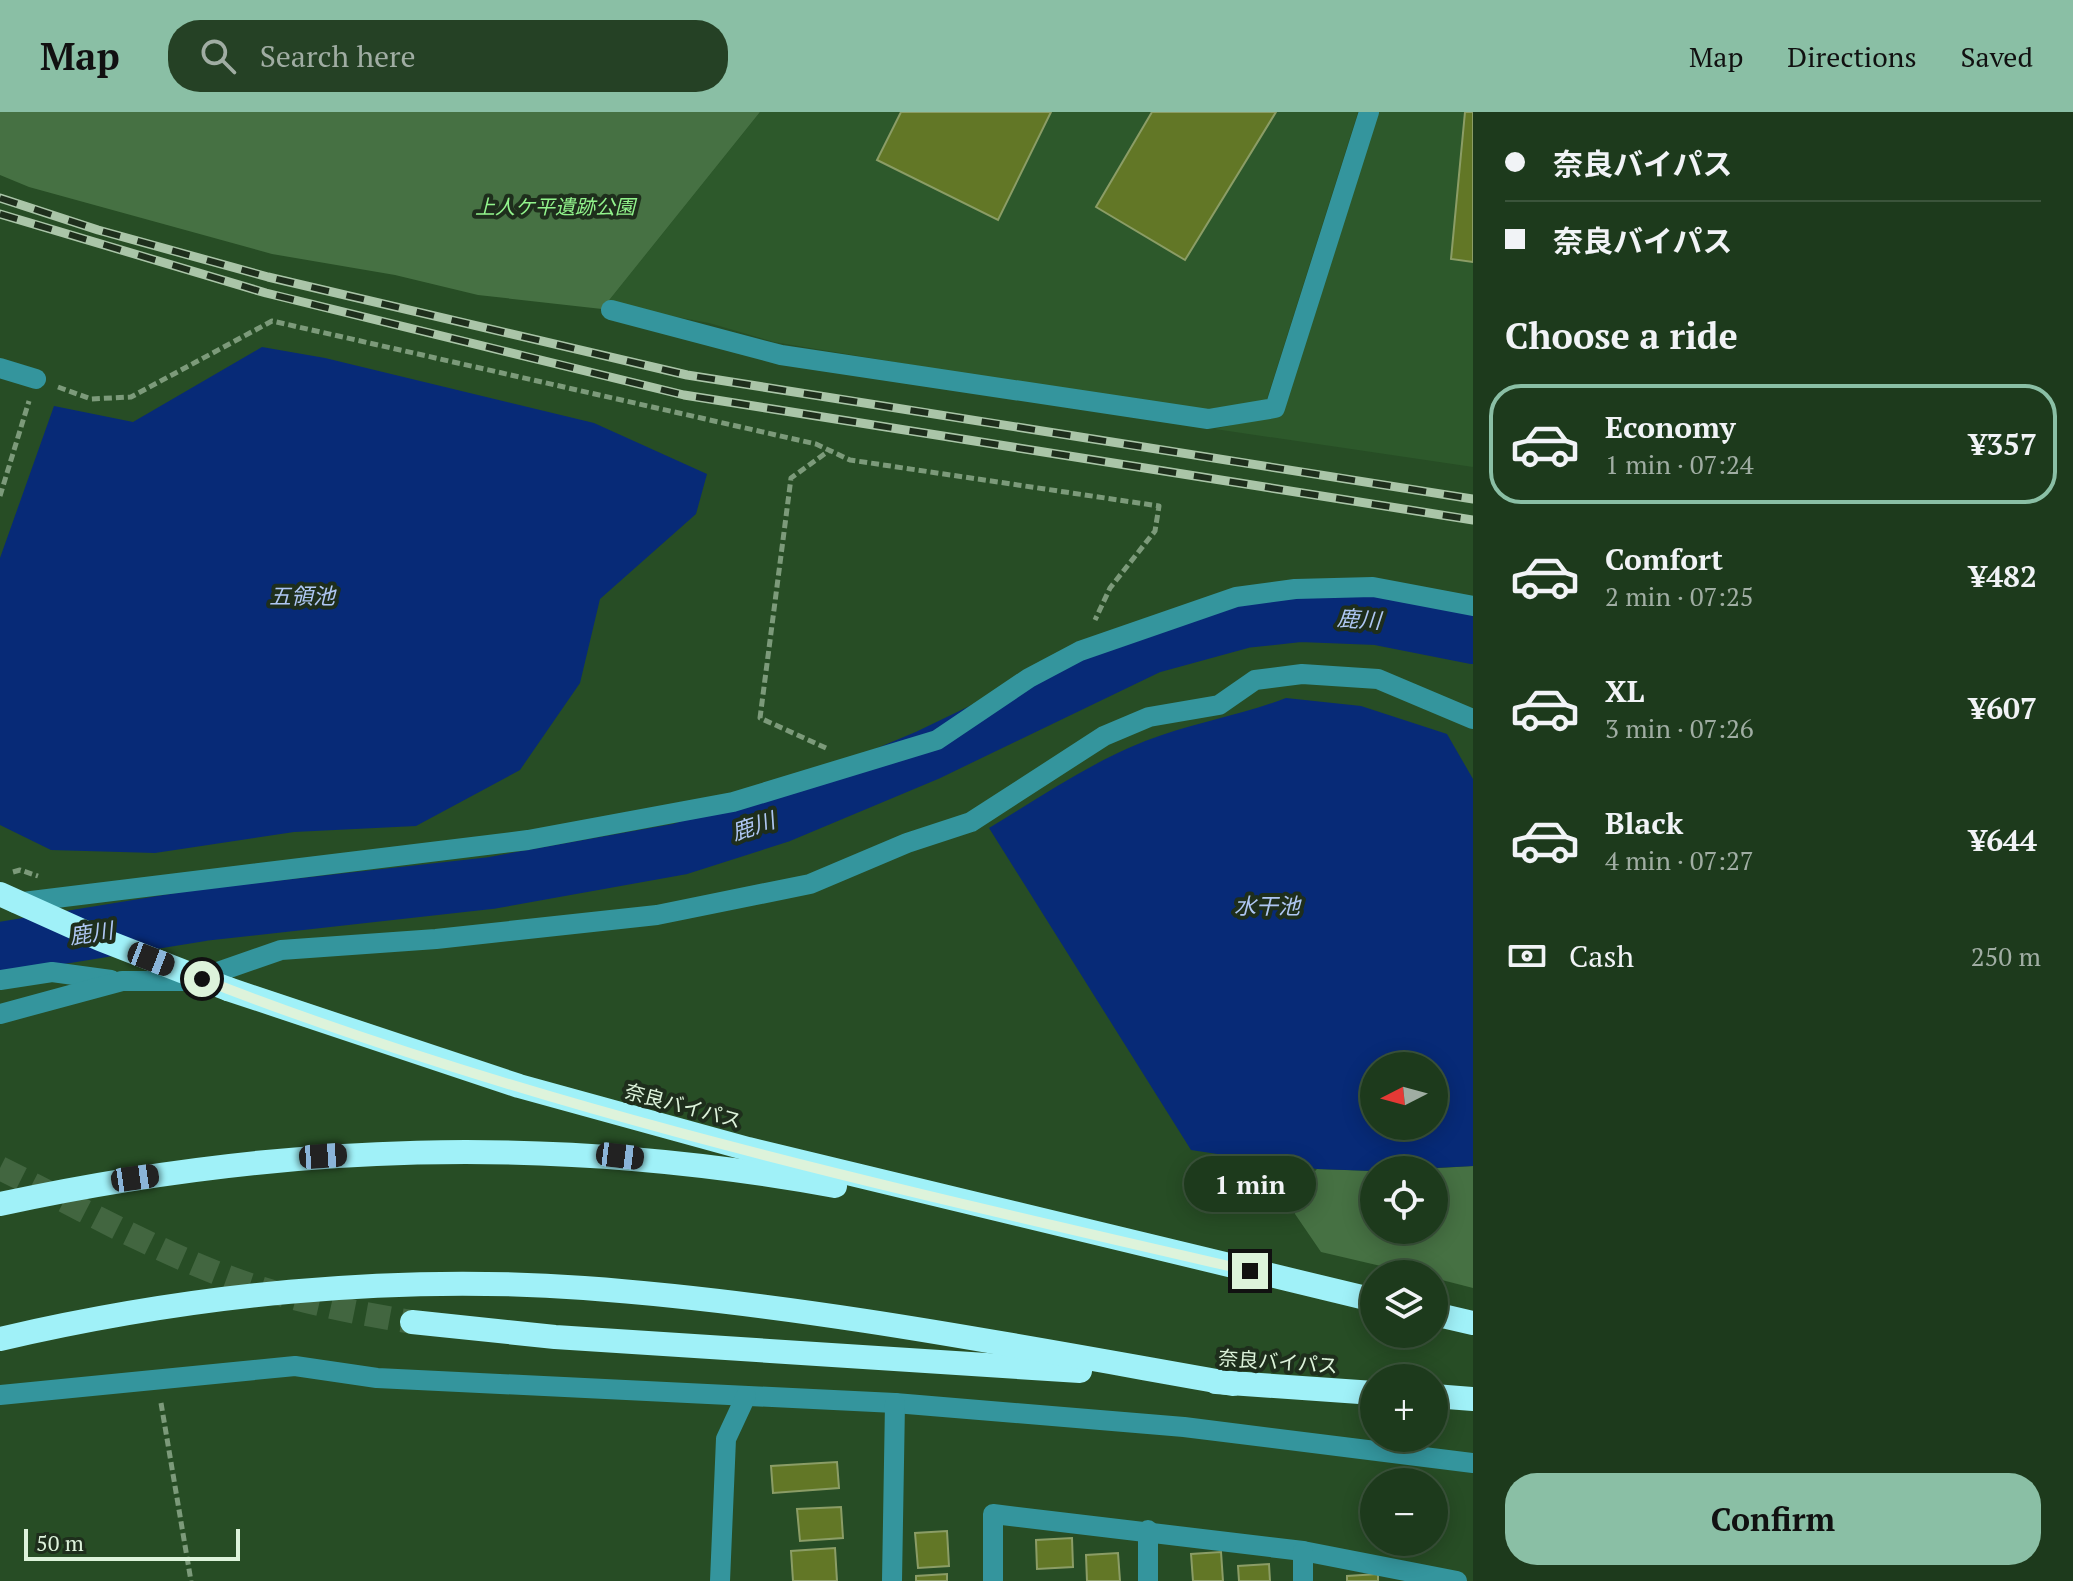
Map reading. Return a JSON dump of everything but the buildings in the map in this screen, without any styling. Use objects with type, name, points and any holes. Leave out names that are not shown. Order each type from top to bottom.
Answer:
[{"type":"highway","name":"奈良バイパス","points":[[0,894],[100,939],[228,989],[519,1086],[748,1149],[1064,1228],[1360,1297]]},
{"type":"highway","points":[[0,1204],[227,1165],[414,1150],[515,1150],[713,1167],[1064,1228]]},
{"type":"highway","points":[[0,1339],[154,1309],[363,1287],[474,1284],[581,1288],[801,1310],[1233,1384]]},
{"type":"highway","points":[[1448,1317],[1473,1323]]},
{"type":"highway","name":"奈良バイパス","points":[[412,1322],[555,1337],[1360,1392]]},
{"type":"highway","points":[[1448,1397],[1473,1399]]},
{"type":"street","points":[[611,310],[781,355],[1208,419],[1275,408],[1369,112]]},
{"type":"street","points":[[0,368],[36,379]]},
{"type":"street","points":[[0,905],[528,840],[733,802],[937,740],[1029,678],[1080,651],[1236,597],[1295,589],[1373,587],[1473,606]]},
{"type":"street","points":[[0,980],[52,972],[122,981],[192,981],[281,950],[436,939],[657,915],[719,905],[810,884],[907,843],[971,822],[1104,736],[1149,717],[1219,705],[1255,680],[1302,674],[1378,679],[1473,719]]},
{"type":"street","points":[[0,1014],[122,981]]},
{"type":"street","points":[[0,1395],[295,1366],[377,1378],[895,1403],[1184,1427],[1473,1463]]},
{"type":"street","points":[[720,1581],[726,1439],[746,1396]]},
{"type":"street","points":[[892,1581],[895,1403]]},
{"type":"street","points":[[993,1581],[993,1514],[1148,1530],[1303,1551],[1457,1581]]},
{"type":"street","points":[[1148,1530],[1148,1581]]},
{"type":"street","points":[[1303,1551],[1303,1581]]},
{"type":"path","points":[[0,496],[36,379],[91,399],[131,397],[272,321],[816,444],[850,460],[1159,506],[1155,531],[1110,588],[1080,651]]},
{"type":"path","points":[[830,450],[791,478],[760,718],[830,750],[846,768]]},
{"type":"path","points":[[157,1378],[191,1581]]},
{"type":"shaded area","points":[[760,112],[1358,112],[1266,402],[1190,411],[774,342],[709,323],[606,304]]},
{"type":"shaded area","points":[[1377,112],[1473,112],[1473,467],[1215,429],[1279,414]]},
{"type":"green space","name":"上人ケ平遺跡公園","points":[[0,112],[760,112],[602,309],[478,295],[395,275],[272,254],[29,187],[0,175]]},
{"type":"green space","points":[[1473,1166],[1473,1288],[1448,1282],[1448,1260],[1360,1261],[1321,1252],[1295,1214],[1298,1189],[1317,1169],[1360,1171],[1360,1244],[1448,1244],[1448,1167]]},
{"type":"water","name":"五領池","points":[[262,347],[325,358],[594,423],[707,474],[696,514],[600,599],[580,683],[520,770],[416,826],[294,832],[155,853],[51,850],[0,825],[0,558],[54,406],[133,422]]},
{"type":"water","name":"水干池","points":[[1286,698],[1361,706],[1447,734],[1473,779],[1473,1166],[1448,1167],[1448,1156],[1360,1156],[1360,1171],[1317,1169],[1191,1150],[989,828],[1117,753],[1177,730]]},
{"type":"waterway","name":"鹿川","points":[[0,948],[203,915],[491,883],[680,849],[780,817],[928,755],[1150,648],[1245,622],[1301,616],[1377,619],[1473,638]]},
{"type":"tunnel","points":[[0,1168],[144,1241],[233,1279],[321,1305],[412,1322]]},
{"type":"railway","points":[[0,198],[98,230],[268,277],[687,375],[1473,499]]},
{"type":"railway","points":[[0,214],[266,293],[684,395],[1473,520]]},
{"type":"route","points":[[202,979],[519,1086],[748,1149],[1250,1271]]}]
